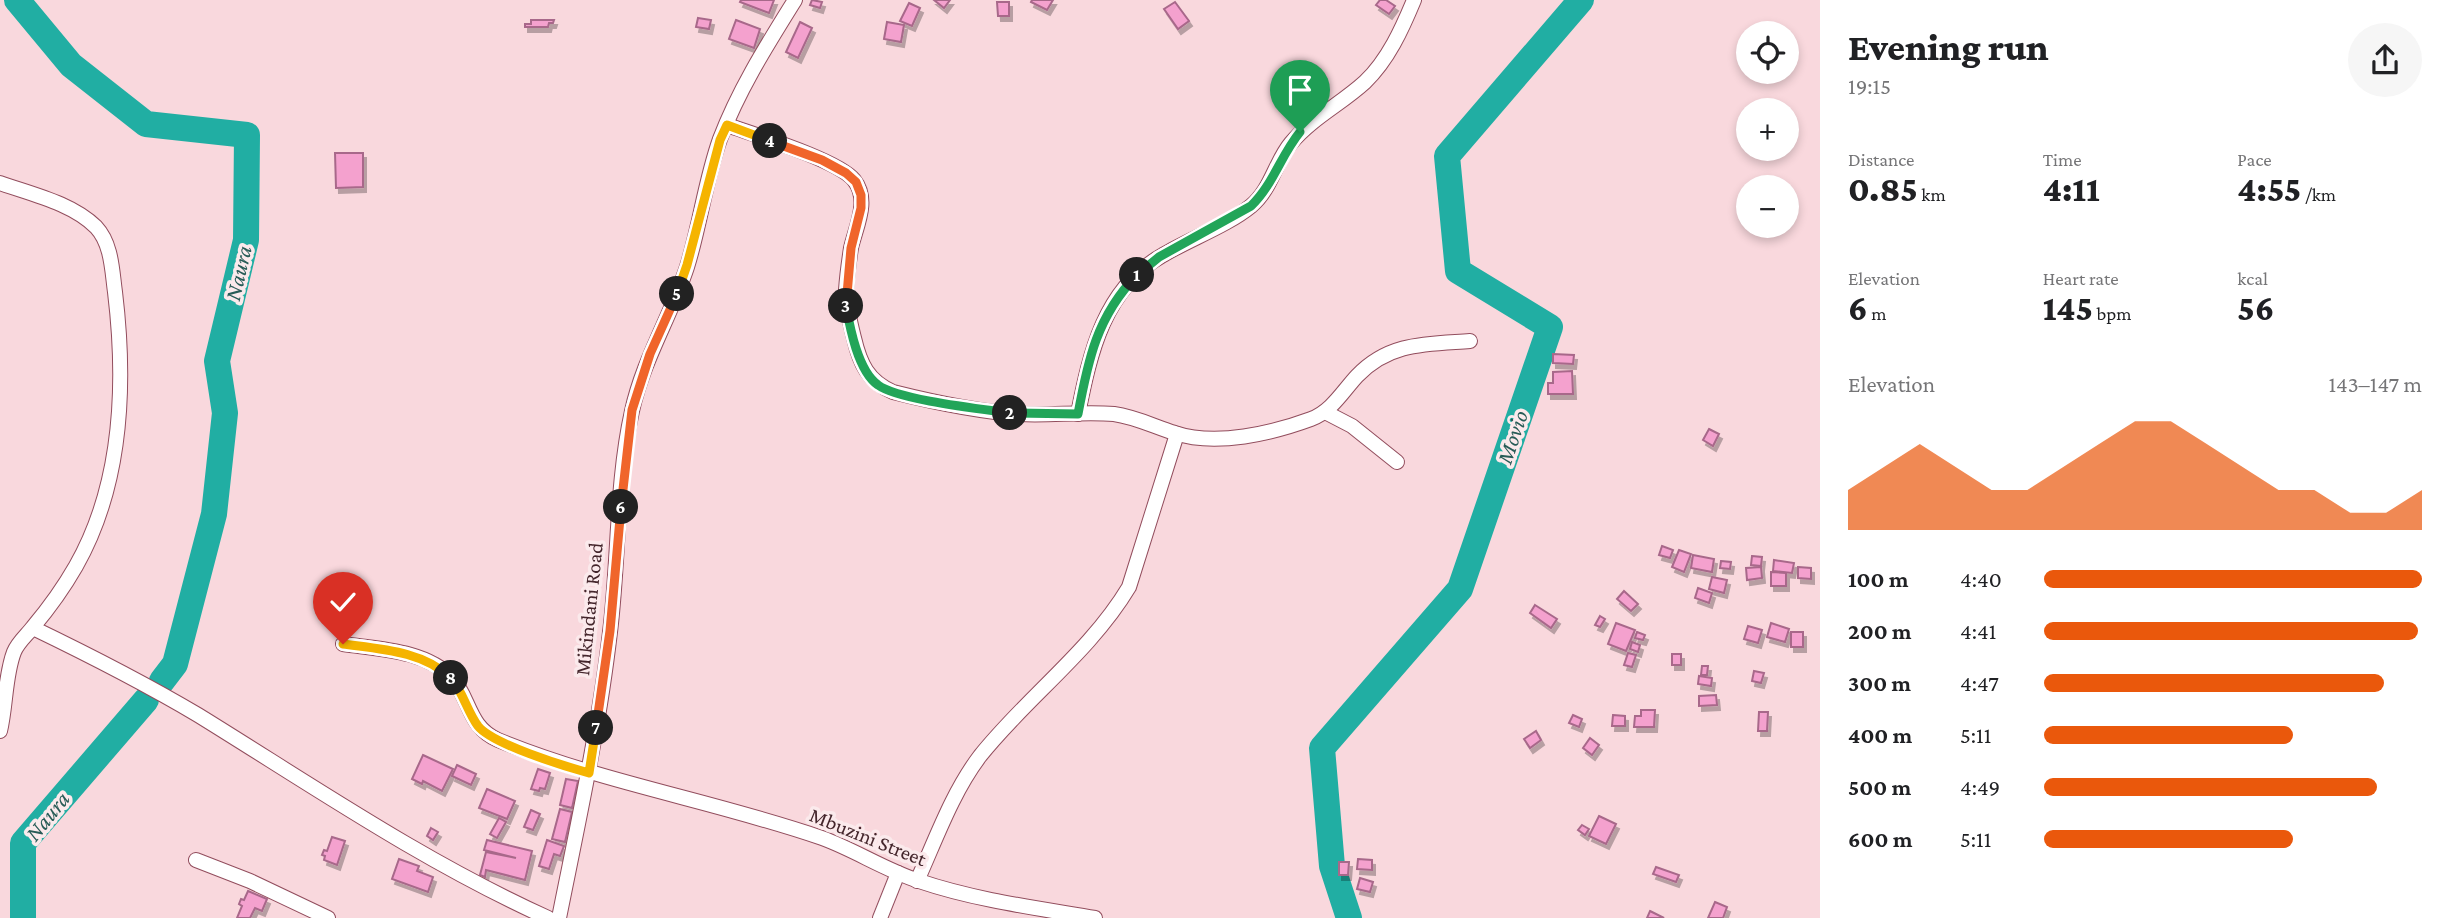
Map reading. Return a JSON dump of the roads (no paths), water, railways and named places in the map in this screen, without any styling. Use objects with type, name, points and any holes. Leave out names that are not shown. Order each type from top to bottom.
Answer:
[{"type":"street","name":"Mikindani Road","points":[[559,918],[589,773],[610,631],[623,475],[632,410],[650,354],[672,307],[687,265],[720,140],[751,71],[796,0]]},
{"type":"street","points":[[1078,414],[1088,360],[1101,325],[1121,291],[1139,272],[1159,257],[1239,214],[1261,197],[1288,147],[1300,132],[1365,82],[1385,58],[1404,26],[1414,0]]},
{"type":"street","points":[[727,125],[822,160],[846,173],[856,182],[861,195],[861,208],[851,248],[846,307],[856,349],[867,373],[877,385],[892,392],[1017,414],[1117,415],[1177,434],[1226,438],[1261,434],[1315,418],[1325,412],[1359,373],[1379,356],[1395,349],[1470,341]]},
{"type":"street","points":[[0,183],[32,192],[72,212],[95,226],[104,239],[112,265],[120,331],[121,385],[119,431],[95,525],[76,566],[15,652],[0,731]]},
{"type":"street","points":[[1325,412],[1352,426],[1397,462]]},
{"type":"street","points":[[917,881],[964,779],[978,759],[1075,657],[1119,604],[1129,587],[1177,434]]},
{"type":"street","points":[[33,628],[113,667],[196,714],[413,849],[548,918]]},
{"type":"street","name":"Mbuzini Street","points":[[343,644],[394,651],[424,660],[443,670],[454,680],[480,728],[494,738],[589,773],[823,839],[917,881],[982,898],[1095,918]]},
{"type":"street","points":[[196,860],[250,881],[328,918]]},
{"type":"street","points":[[880,918],[898,873]]},
{"type":"waterway","name":"Naura","points":[[17,0],[71,65],[146,124],[247,135],[246,240],[217,361],[225,413],[214,514],[175,664],[162,681]]},
{"type":"waterway","name":"Movio","points":[[1349,918],[1332,866],[1322,748],[1460,589],[1550,327],[1458,271],[1447,156],[1581,0]]},
{"type":"waterway","name":"Naura","points":[[23,918],[23,843],[146,700]]}]
